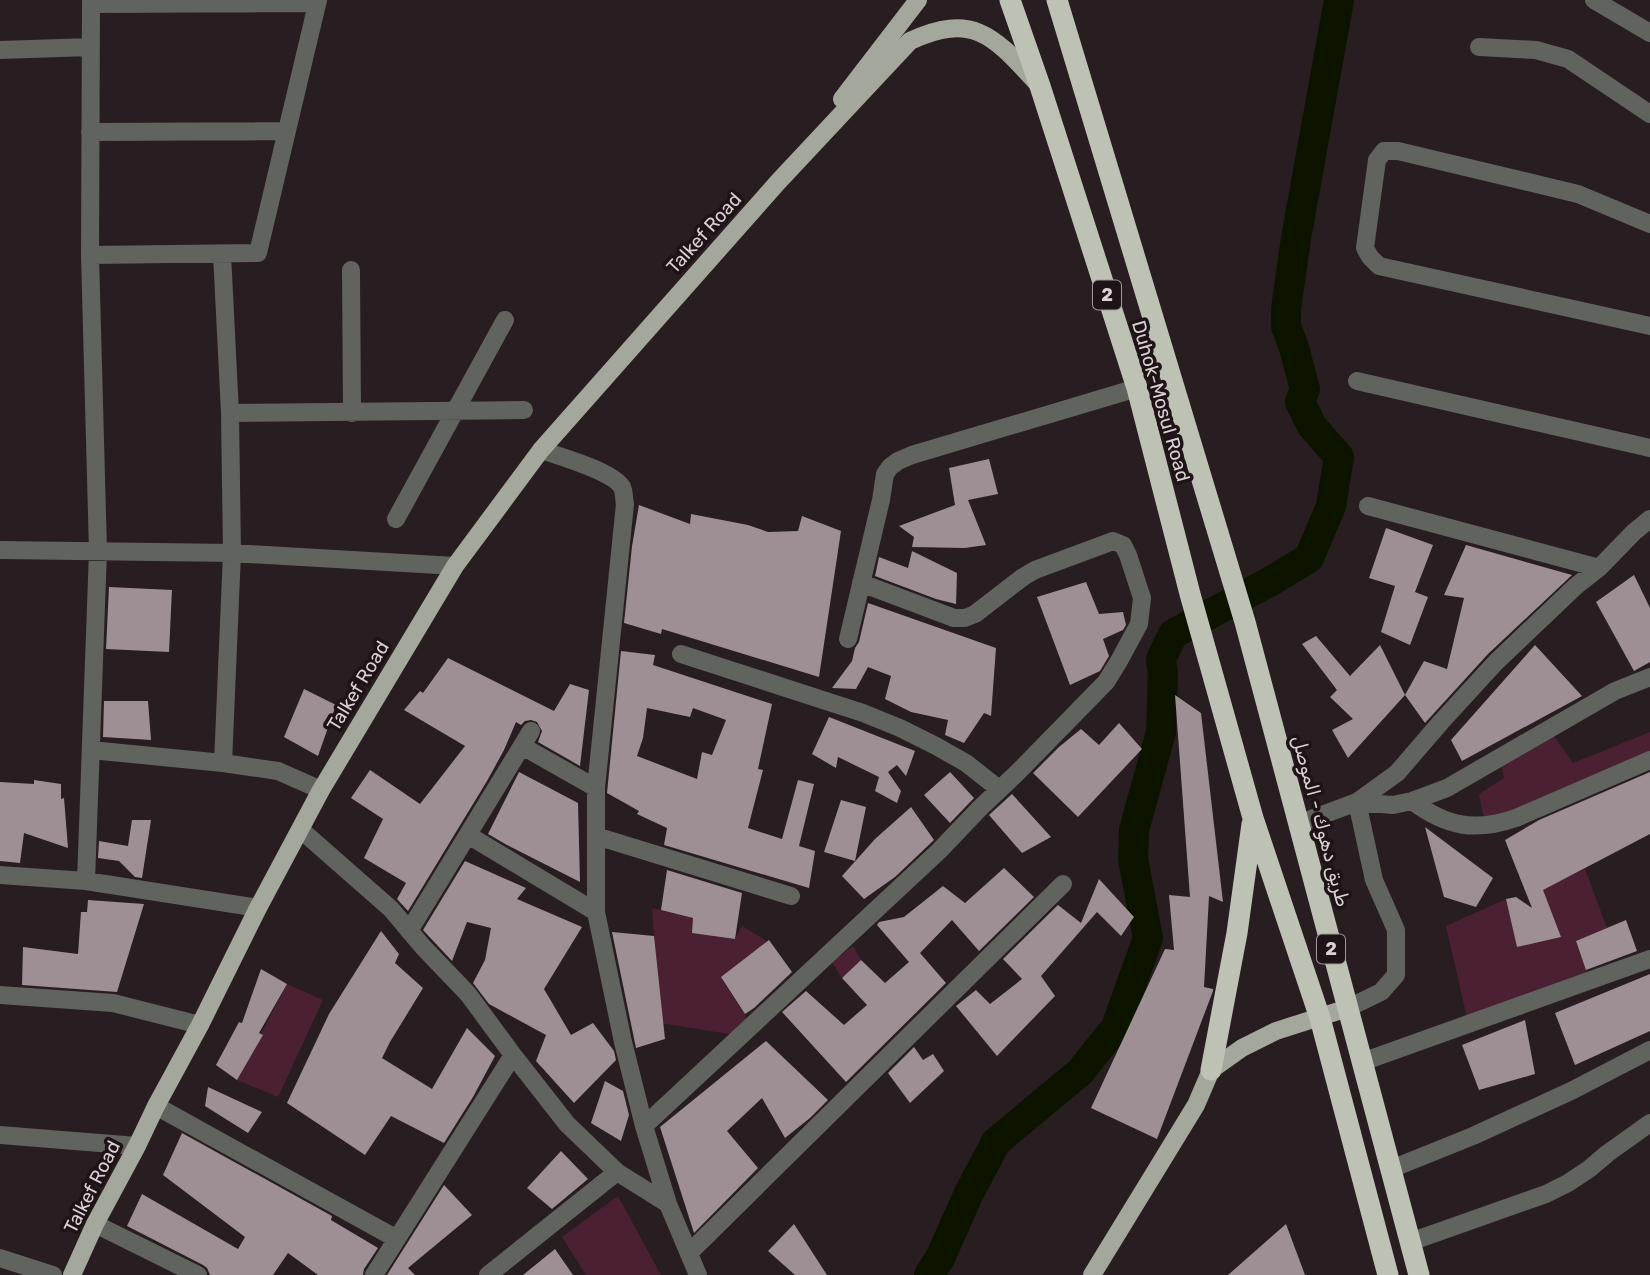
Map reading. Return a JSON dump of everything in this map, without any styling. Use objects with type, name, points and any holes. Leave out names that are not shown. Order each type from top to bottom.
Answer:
[{"type":"highway","name":"Duhok-Mosul Road","points":[[1010,0],[1137,388],[1190,594],[1253,818]]},
{"type":"highway","name":"Duhok-Mosul Road","points":[[1057,0],[1245,622]]},
{"type":"highway","name":"طريق دهوك - الموصل","points":[[1245,622],[1419,1275]]},
{"type":"highway","name":"2","points":[[1253,818],[1320,1018],[1388,1275]]},
{"type":"highway","points":[[1211,1070],[1237,933],[1253,818]]},
{"type":"main road","points":[[778,182],[918,0]]},
{"type":"main road","points":[[778,182],[910,41],[930,32],[948,28],[971,29],[987,36],[1000,45],[1040,86]]},
{"type":"main road","name":"Talkef Road","points":[[72,1275],[95,1224],[321,790],[455,566],[541,450],[778,182]]},
{"type":"main road","points":[[1092,1275],[1196,1105],[1211,1070],[1259,1039],[1348,1008]]},
{"type":"street","points":[[1594,0],[1650,33]]},
{"type":"street","points":[[86,881],[98,551],[90,255],[91,2],[317,2],[258,253],[90,255]]},
{"type":"street","points":[[0,50],[90,47]]},
{"type":"street","points":[[1479,47],[1536,50],[1569,59],[1650,114]]},
{"type":"street","points":[[90,132],[287,131]]},
{"type":"street","points":[[1650,224],[1578,194],[1398,151],[1384,151],[1377,160],[1366,248],[1370,257],[1379,265],[1650,326]]},
{"type":"street","points":[[222,254],[230,413],[232,553],[223,763]]},
{"type":"street","points":[[351,270],[352,412]]},
{"type":"street","points":[[396,519],[505,320]]},
{"type":"street","points":[[1357,381],[1650,448]]},
{"type":"street","points":[[848,639],[885,474],[890,467],[912,455],[1137,388]]},
{"type":"street","points":[[230,413],[524,410]]},
{"type":"street","points":[[541,450],[608,476],[621,487],[625,504],[596,788],[596,912],[623,1042],[644,1126],[668,1204],[698,1275]]},
{"type":"street","points":[[1368,506],[1599,568]]},
{"type":"street","points":[[1297,824],[1357,802],[1381,786],[1397,772],[1496,662],[1576,586],[1642,531],[1650,519]]},
{"type":"street","points":[[644,1126],[939,851],[1106,682],[1139,624],[1142,598],[1123,545],[1112,541],[1041,566],[975,614],[965,618],[954,618],[861,583]]},
{"type":"street","points":[[0,550],[232,553],[455,566]]},
{"type":"street","points":[[681,654],[863,713],[900,728],[966,763],[999,789]]},
{"type":"street","points":[[1357,802],[1385,806],[1412,801],[1447,788],[1615,691],[1650,677]]},
{"type":"street","points":[[410,931],[526,739],[596,788]]},
{"type":"street","points":[[91,750],[278,771],[321,790]]},
{"type":"street","points":[[1412,801],[1442,820],[1460,825],[1479,827],[1498,824],[1650,760]]},
{"type":"street","points":[[1348,1008],[1381,992],[1396,975],[1396,930],[1374,880],[1357,802]]},
{"type":"street","points":[[301,830],[391,909],[468,994],[567,1124],[617,1172],[668,1204]]},
{"type":"street","points":[[468,835],[596,912]]},
{"type":"street","points":[[596,836],[791,896]]},
{"type":"street","points":[[0,875],[86,881],[258,908]]},
{"type":"street","points":[[689,1253],[1063,884]]},
{"type":"street","points":[[1362,1062],[1650,958]]},
{"type":"street","points":[[0,995],[113,1003],[200,1025]]},
{"type":"street","points":[[1391,1169],[1534,1108],[1650,1050]]},
{"type":"street","points":[[374,1275],[513,1055]]},
{"type":"street","points":[[156,1106],[397,1238]]},
{"type":"street","points":[[1410,1242],[1546,1194],[1589,1169],[1650,1123]]},
{"type":"street","points":[[0,1135],[137,1146]]},
{"type":"street","points":[[488,1275],[617,1172]]},
{"type":"street","points":[[95,1224],[198,1275]]},
{"type":"street","points":[[0,1258],[52,1275]]},
{"type":"shaded area","points":[[1650,732],[1650,770],[1485,824],[1479,794],[1504,778],[1501,762],[1554,736],[1573,763]]},
{"type":"shaded area","points":[[1585,869],[1607,928],[1576,941],[1587,972],[1467,1018],[1446,926],[1506,899],[1517,947],[1560,937],[1542,889]]},
{"type":"shaded area","points":[[652,908],[693,918],[693,933],[735,939],[742,926],[770,943],[722,980],[746,1016],[741,1036],[660,1023]]},
{"type":"shaded area","points":[[853,946],[861,960],[842,978],[832,962]]},
{"type":"shaded area","points":[[287,984],[323,1000],[278,1097],[237,1080]]},
{"type":"shaded area","points":[[618,1196],[661,1275],[586,1275],[562,1237]]},
{"type":"building","points":[[989,459],[998,494],[968,500],[986,545],[965,548],[912,547],[914,537],[899,526],[955,505],[949,468]]},
{"type":"building","points":[[639,505],[690,524],[691,514],[748,525],[768,532],[798,531],[802,516],[841,531],[819,677],[662,629],[661,634],[624,623]]},
{"type":"building","points":[[1386,528],[1433,545],[1415,592],[1428,597],[1410,645],[1381,632],[1395,586],[1369,578]]},
{"type":"building","points":[[1466,545],[1572,575],[1488,654],[1425,723],[1405,695],[1424,661],[1447,669],[1464,598],[1444,595]]},
{"type":"building","points":[[912,551],[957,573],[956,604],[875,576],[879,557],[908,568]]},
{"type":"building","points":[[1634,575],[1650,608],[1650,662],[1634,671],[1596,602]]},
{"type":"building","points":[[1086,582],[1099,614],[1123,612],[1126,625],[1123,630],[1103,639],[1109,656],[1100,671],[1070,685],[1037,597]]},
{"type":"building","points":[[109,587],[172,590],[169,652],[106,649]]},
{"type":"building","points":[[868,603],[996,648],[991,716],[984,713],[964,743],[945,735],[948,720],[911,712],[885,699],[891,676],[868,667],[856,689],[832,688],[852,661]]},
{"type":"building","points":[[1316,636],[1350,676],[1380,645],[1405,695],[1348,758],[1332,730],[1353,719],[1330,697],[1337,690],[1302,644]]},
{"type":"building","points":[[1535,645],[1582,696],[1462,761],[1451,740]]},
{"type":"building","points":[[621,651],[655,655],[653,665],[772,704],[758,769],[763,770],[748,828],[782,839],[798,780],[814,784],[799,846],[815,851],[809,888],[664,845],[667,828],[637,814],[639,811],[607,793]],"holes":[[[647,708],[690,717],[693,708],[726,720],[712,755],[702,752],[697,779],[637,756],[643,738]]]},
{"type":"building","points":[[448,658],[554,711],[570,684],[589,690],[580,766],[538,742],[542,731],[537,722],[525,721],[521,725],[516,722],[487,781],[408,911],[397,899],[406,883],[364,858],[383,819],[351,798],[370,770],[420,804],[465,746],[404,710],[420,691],[423,693]]},
{"type":"building","points":[[304,689],[336,705],[318,756],[284,737]]},
{"type":"building","points":[[1175,695],[1201,713],[1223,902],[1209,896],[1204,987],[1213,991],[1157,1139],[1091,1108],[1165,949],[1174,950],[1169,895],[1190,897]]},
{"type":"building","points":[[104,701],[148,701],[151,740],[103,737]]},
{"type":"building","points":[[829,717],[915,751],[906,776],[897,765],[888,772],[901,791],[897,803],[875,791],[879,777],[838,757],[836,768],[812,754]]},
{"type":"building","points":[[1119,723],[1142,749],[1078,817],[1033,773],[1081,729],[1099,745]]},
{"type":"building","points":[[519,772],[578,803],[580,882],[488,834]]},
{"type":"building","points":[[950,772],[974,798],[950,823],[924,795]]},
{"type":"building","points":[[1650,772],[1650,834],[1543,890],[1561,937],[1517,947],[1506,899],[1516,897],[1532,908],[1505,840],[1539,820]]},
{"type":"building","points":[[34,780],[61,784],[68,848],[24,833],[20,863],[0,861],[0,782],[34,784]]},
{"type":"building","points":[[1012,794],[1051,837],[1022,853],[989,815]]},
{"type":"building","points":[[841,800],[866,807],[855,861],[824,852]]},
{"type":"building","points":[[911,807],[934,840],[895,877],[864,899],[842,876],[875,839]]},
{"type":"building","points":[[132,820],[151,820],[142,878],[135,877],[119,861],[98,858],[99,841],[128,846]]},
{"type":"building","points":[[1425,827],[1493,878],[1476,907],[1444,897]]},
{"type":"building","points":[[465,861],[526,888],[517,899],[582,927],[544,989],[571,1035],[593,1023],[614,1051],[616,1060],[574,1103],[536,1061],[546,1035],[489,1004],[473,983],[485,960],[491,928],[467,922],[452,961],[423,930]]},
{"type":"building","points":[[1004,868],[1034,897],[979,951],[952,920],[920,953],[946,983],[846,1082],[782,1012],[806,991],[844,1025],[867,1005],[842,978],[861,960],[885,983],[909,962],[877,925],[879,922],[904,917],[943,886],[965,903]]},
{"type":"building","points":[[667,870],[742,893],[735,939],[692,933],[693,918],[661,910]]},
{"type":"building","points":[[1099,879],[1134,917],[1121,936],[1097,912],[1041,976],[1055,996],[997,1056],[956,1006],[976,990],[990,1004],[1022,979],[1003,959],[1058,905],[1081,923]]},
{"type":"building","points":[[88,900],[144,904],[117,992],[22,985],[23,947],[78,954],[81,912],[87,912]]},
{"type":"building","points":[[1626,920],[1637,951],[1586,970],[1576,941]]},
{"type":"building","points":[[381,931],[399,954],[395,963],[423,988],[382,1058],[432,1089],[467,1028],[495,1056],[444,1143],[391,1116],[365,1155],[287,1103],[329,1014]]},
{"type":"building","points":[[612,932],[654,936],[665,1039],[636,1048]]},
{"type":"building","points":[[769,940],[792,972],[745,1014],[721,977]]},
{"type":"building","points":[[261,969],[287,984],[259,1033],[263,1035],[237,1080],[216,1065],[239,1022],[242,1023]]},
{"type":"building","points":[[1650,974],[1650,1031],[1575,1065],[1555,1013]]},
{"type":"building","points":[[1525,1020],[1535,1074],[1479,1090],[1462,1045]]},
{"type":"building","points":[[766,1041],[828,1100],[785,1138],[762,1098],[727,1131],[758,1168],[694,1233],[660,1127]]},
{"type":"building","points":[[914,1047],[923,1060],[933,1054],[944,1071],[910,1103],[888,1073]]},
{"type":"building","points":[[605,1081],[623,1091],[629,1115],[621,1141],[591,1123]]},
{"type":"building","points":[[208,1087],[262,1112],[248,1133],[205,1106]]},
{"type":"building","points":[[182,1133],[332,1216],[331,1220],[378,1248],[363,1275],[318,1275],[288,1253],[273,1275],[210,1275],[203,1265],[127,1226],[142,1194],[238,1249],[245,1237],[163,1175]]},
{"type":"building","points":[[561,1151],[588,1179],[552,1209],[527,1188]]},
{"type":"building","points":[[444,1185],[472,1215],[408,1268],[415,1275],[387,1275]]},
{"type":"building","points":[[794,1224],[827,1275],[795,1275],[768,1251]]},
{"type":"building","points":[[1286,1224],[1305,1275],[1228,1275]]},
{"type":"building","points":[[555,1249],[573,1275],[523,1275]]},
{"type":"waterway","points":[[929,1275],[940,1258],[969,1193],[996,1142],[1080,1072],[1116,1027],[1148,938],[1133,859],[1134,830],[1161,732],[1161,659],[1173,634],[1309,558],[1331,506],[1339,457],[1312,426],[1300,402],[1305,389],[1286,326],[1286,309],[1296,238],[1339,0]]}]
